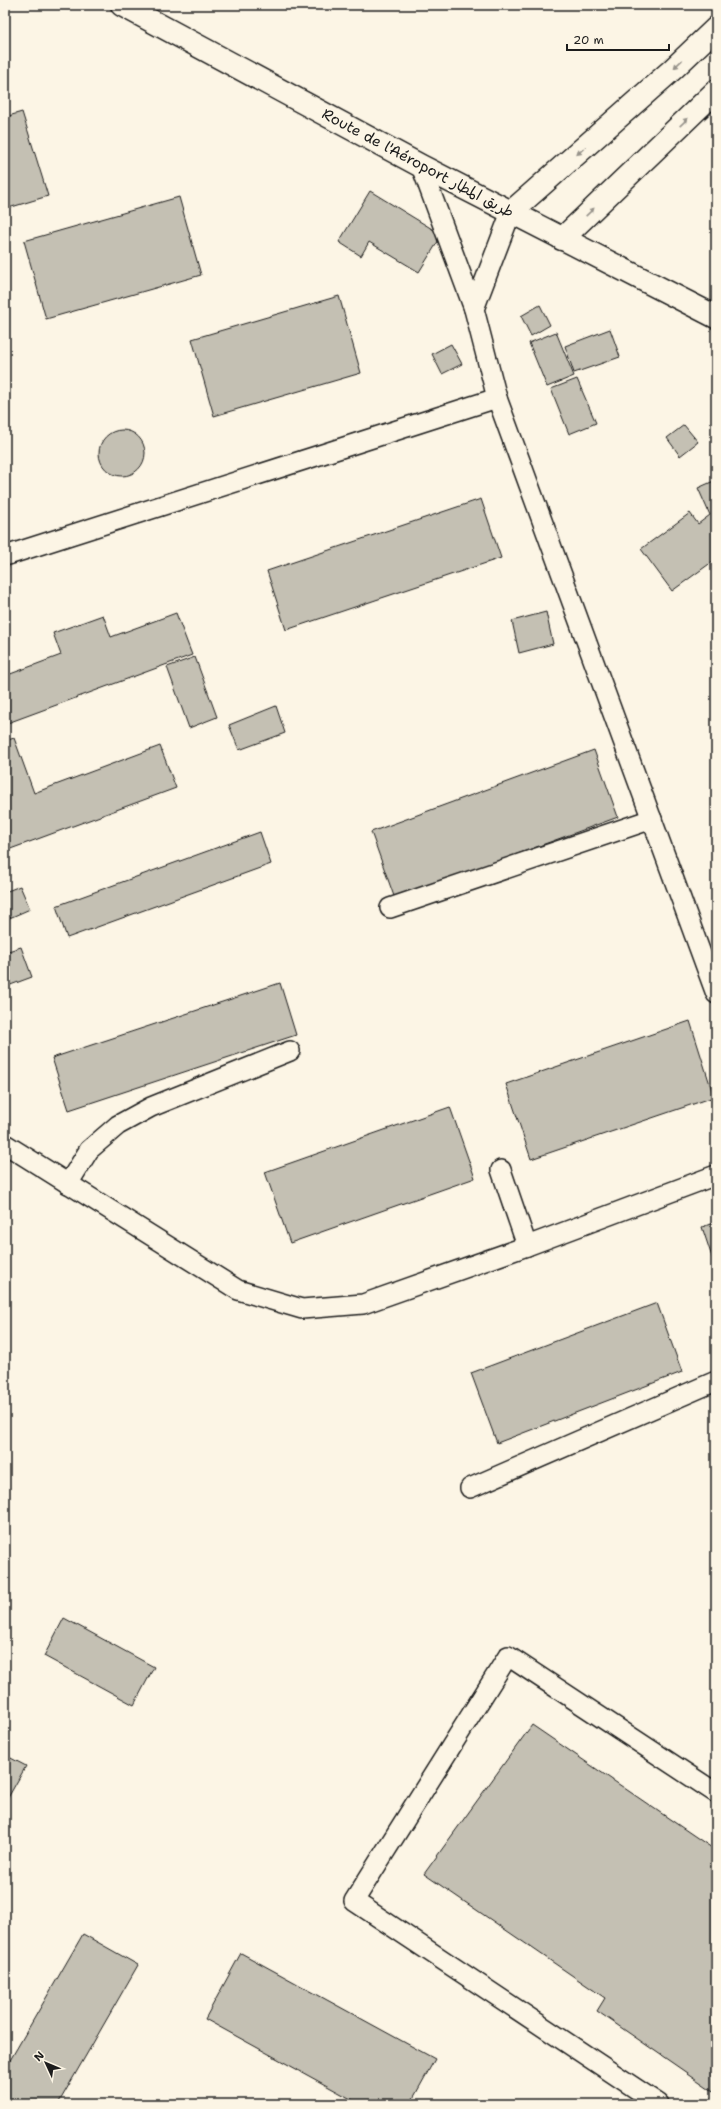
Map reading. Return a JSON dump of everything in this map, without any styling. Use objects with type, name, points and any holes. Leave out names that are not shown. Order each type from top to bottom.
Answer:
[{"type":"main road","name":"Route de l'Aéroport طريق المطار","points":[[122,5],[421,166],[716,317]]},
{"type":"main road","points":[[511,212],[673,69],[716,28]]},
{"type":"main road","points":[[562,239],[716,91]]},
{"type":"lane","points":[[421,166],[474,309],[497,398],[716,994]]},
{"type":"lane","points":[[474,309],[511,212]]},
{"type":"lane","points":[[5,556],[497,398]]},
{"type":"lane","points":[[390,908],[652,819]]},
{"type":"lane","points":[[68,1184],[89,1150],[118,1124],[151,1107],[290,1051]]},
{"type":"lane","points":[[5,1144],[238,1290],[302,1309],[363,1304],[528,1246],[716,1175]]},
{"type":"lane","points":[[501,1170],[528,1246]]},
{"type":"lane","points":[[470,1488],[716,1380]]},
{"type":"lane","points":[[659,2104],[354,1901],[508,1656],[716,1793]]},
{"type":"building","points":[[22,112],[48,196],[5,209],[5,117]]},
{"type":"building","points":[[370,191],[442,235],[419,272],[369,242],[361,256],[339,242]]},
{"type":"building","points":[[179,197],[201,275],[46,319],[24,241]]},
{"type":"building","points":[[339,296],[361,373],[214,416],[192,339]]},
{"type":"building","points":[[540,305],[550,325],[531,336],[521,316]]},
{"type":"building","points":[[610,329],[620,357],[574,373],[565,346]]},
{"type":"building","points":[[556,332],[574,376],[547,387],[529,343]]},
{"type":"building","points":[[451,344],[462,364],[442,374],[432,354]]},
{"type":"building","points":[[577,379],[596,423],[569,434],[551,389]]},
{"type":"building","points":[[684,425],[698,442],[680,456],[667,438]]},
{"type":"building","points":[[122,430],[135,434],[141,440],[145,453],[141,466],[135,472],[122,476],[109,472],[103,466],[99,453],[103,440],[109,434]]},
{"type":"building","points":[[716,480],[716,559],[672,591],[641,549],[690,513],[698,524],[710,515],[698,488]]},
{"type":"building","points":[[481,499],[501,558],[286,630],[267,571]]},
{"type":"building","points":[[546,612],[553,644],[519,653],[512,621]]},
{"type":"building","points":[[176,613],[192,655],[5,724],[5,676],[61,655],[53,633],[103,615],[111,637]]},
{"type":"building","points":[[195,657],[217,717],[189,728],[167,667]]},
{"type":"building","points":[[276,706],[285,733],[239,750],[229,725]]},
{"type":"building","points":[[14,738],[34,793],[160,746],[176,788],[5,851],[5,741]]},
{"type":"building","points":[[594,750],[618,817],[395,899],[371,832]]},
{"type":"building","points":[[260,832],[271,864],[67,938],[56,906]]},
{"type":"building","points":[[20,886],[30,909],[5,920],[5,892]]},
{"type":"building","points":[[21,947],[32,977],[5,987],[5,952]]},
{"type":"building","points":[[280,983],[296,1035],[69,1110],[52,1058]]},
{"type":"building","points":[[690,1021],[714,1097],[531,1159],[506,1084]]},
{"type":"building","points":[[450,1107],[475,1178],[290,1243],[265,1172]]},
{"type":"building","points":[[716,1222],[716,1269],[702,1227]]},
{"type":"building","points":[[657,1303],[682,1372],[497,1443],[471,1373]]},
{"type":"building","points":[[64,1618],[154,1667],[134,1705],[44,1656]]},
{"type":"building","points":[[532,1725],[715,1850],[716,1849],[716,2093],[597,2011],[605,1998],[424,1874]]},
{"type":"building","points":[[5,1755],[26,1766],[5,1803]]},
{"type":"building","points":[[83,1934],[138,1965],[58,2104],[5,2104],[5,2069]]},
{"type":"building","points":[[241,1953],[435,2059],[410,2104],[360,2104],[205,2019]]}]
